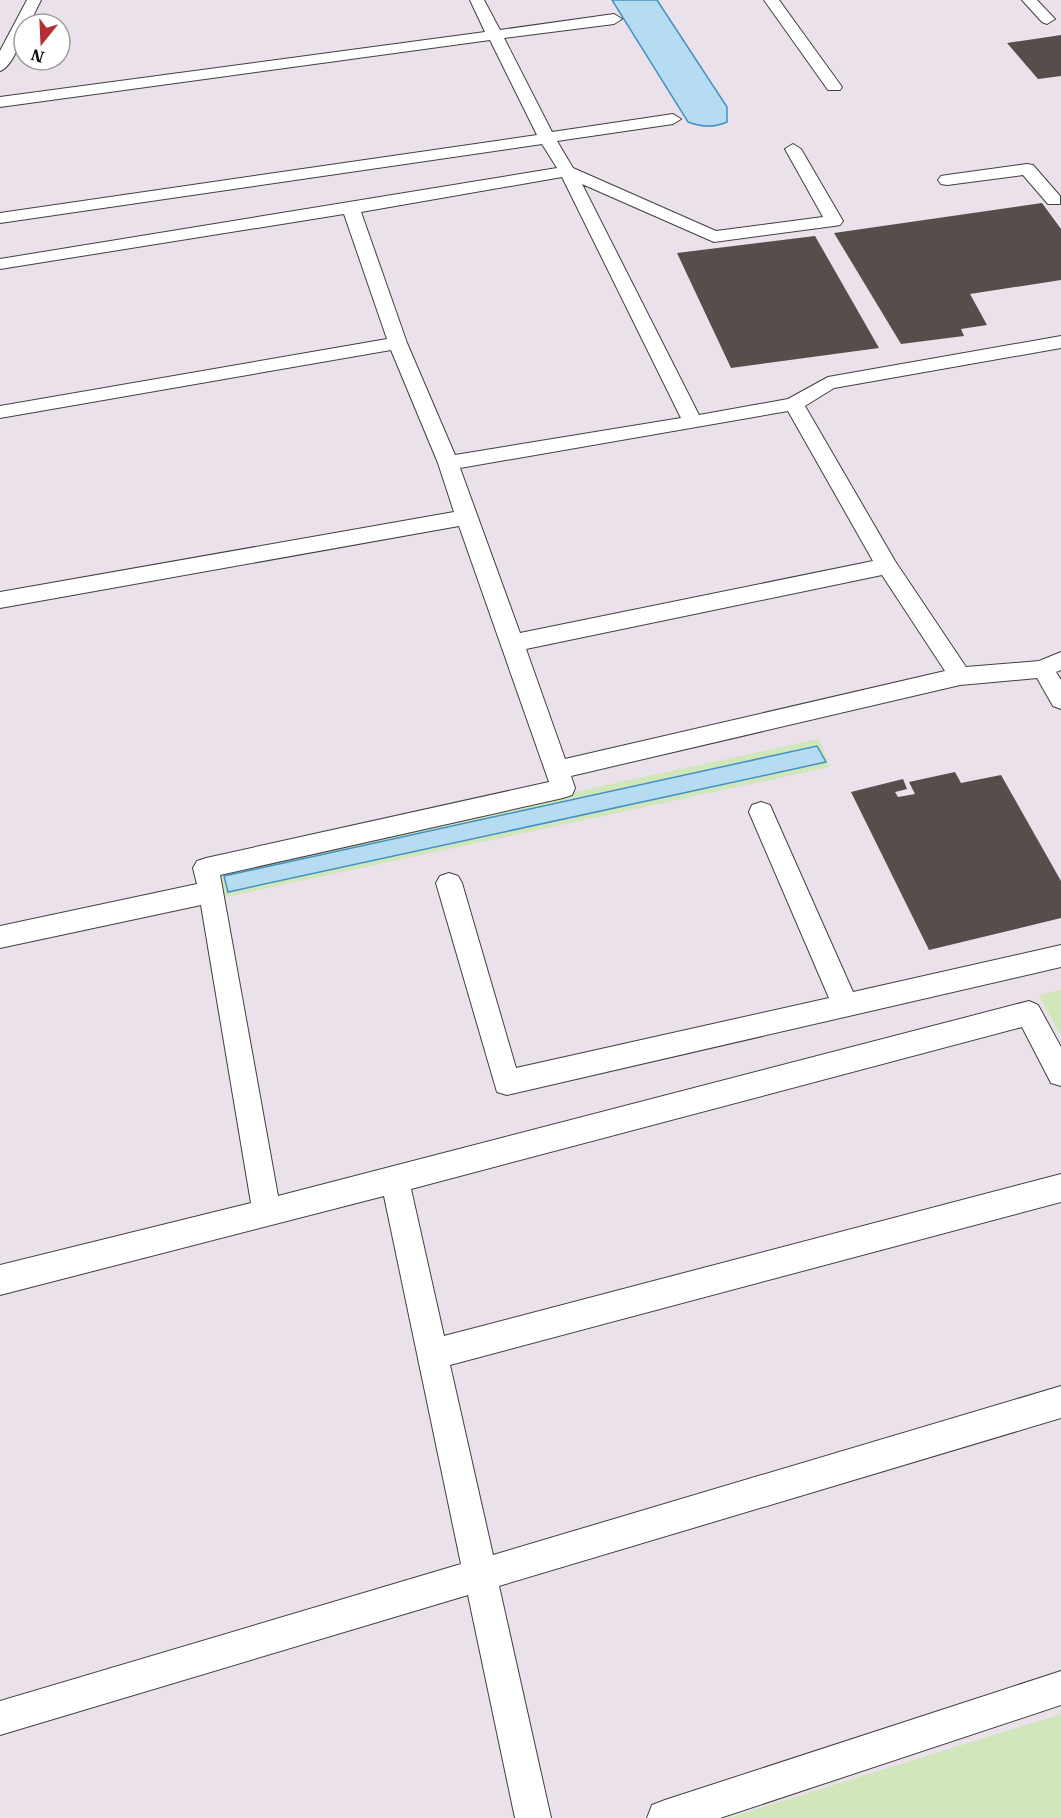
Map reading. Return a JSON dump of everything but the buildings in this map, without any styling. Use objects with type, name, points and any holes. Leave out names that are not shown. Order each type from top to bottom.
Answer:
[{"type":"lane","points":[[0,66],[34,0]]},
{"type":"lane","points":[[477,0],[547,138],[567,171],[693,423]]},
{"type":"lane","points":[[771,0],[834,87]]},
{"type":"lane","points":[[1029,0],[1047,19]]},
{"type":"lane","points":[[0,102],[614,19]]},
{"type":"lane","points":[[0,218],[673,119]]},
{"type":"lane","points":[[0,264],[567,171],[714,237],[834,221],[793,149]]},
{"type":"lane","points":[[947,180],[1027,169],[1059,203]]},
{"type":"lane","points":[[267,1213],[206,868],[563,788],[448,463],[398,343],[351,208]]},
{"type":"lane","points":[[448,463],[794,404],[828,383],[1061,342]]},
{"type":"lane","points":[[0,412],[398,343]]},
{"type":"lane","points":[[794,404],[887,566],[960,676]]},
{"type":"lane","points":[[0,600],[466,517]]},
{"type":"lane","points":[[513,643],[887,566]]},
{"type":"lane","points":[[558,770],[960,676],[1052,664],[1061,700]]},
{"type":"lane","points":[[761,812],[845,1005]]},
{"type":"lane","points":[[449,884],[507,1083],[1061,956]]},
{"type":"lane","points":[[0,937],[212,892]]},
{"type":"lane","points":[[0,1280],[395,1180],[1029,1013],[1061,1074]]},
{"type":"lane","points":[[395,1180],[533,1818]]},
{"type":"lane","points":[[433,1354],[1061,1188]]},
{"type":"lane","points":[[0,1718],[1061,1402]]},
{"type":"lane","points":[[665,1818],[1061,1688]]},
{"type":"shaded area","points":[[0,0],[1061,0],[1061,1818],[0,1818]]},
{"type":"green space","points":[[819,739],[830,767],[222,898],[217,869]]},
{"type":"green space","points":[[1061,990],[1061,1036],[1039,995]]},
{"type":"green space","points":[[1061,1714],[1061,1818],[728,1818]]},
{"type":"water","points":[[612,0],[657,0],[727,107],[727,122],[708,126],[688,122]]},
{"type":"water","points":[[817,746],[826,762],[228,892],[224,876]]}]
